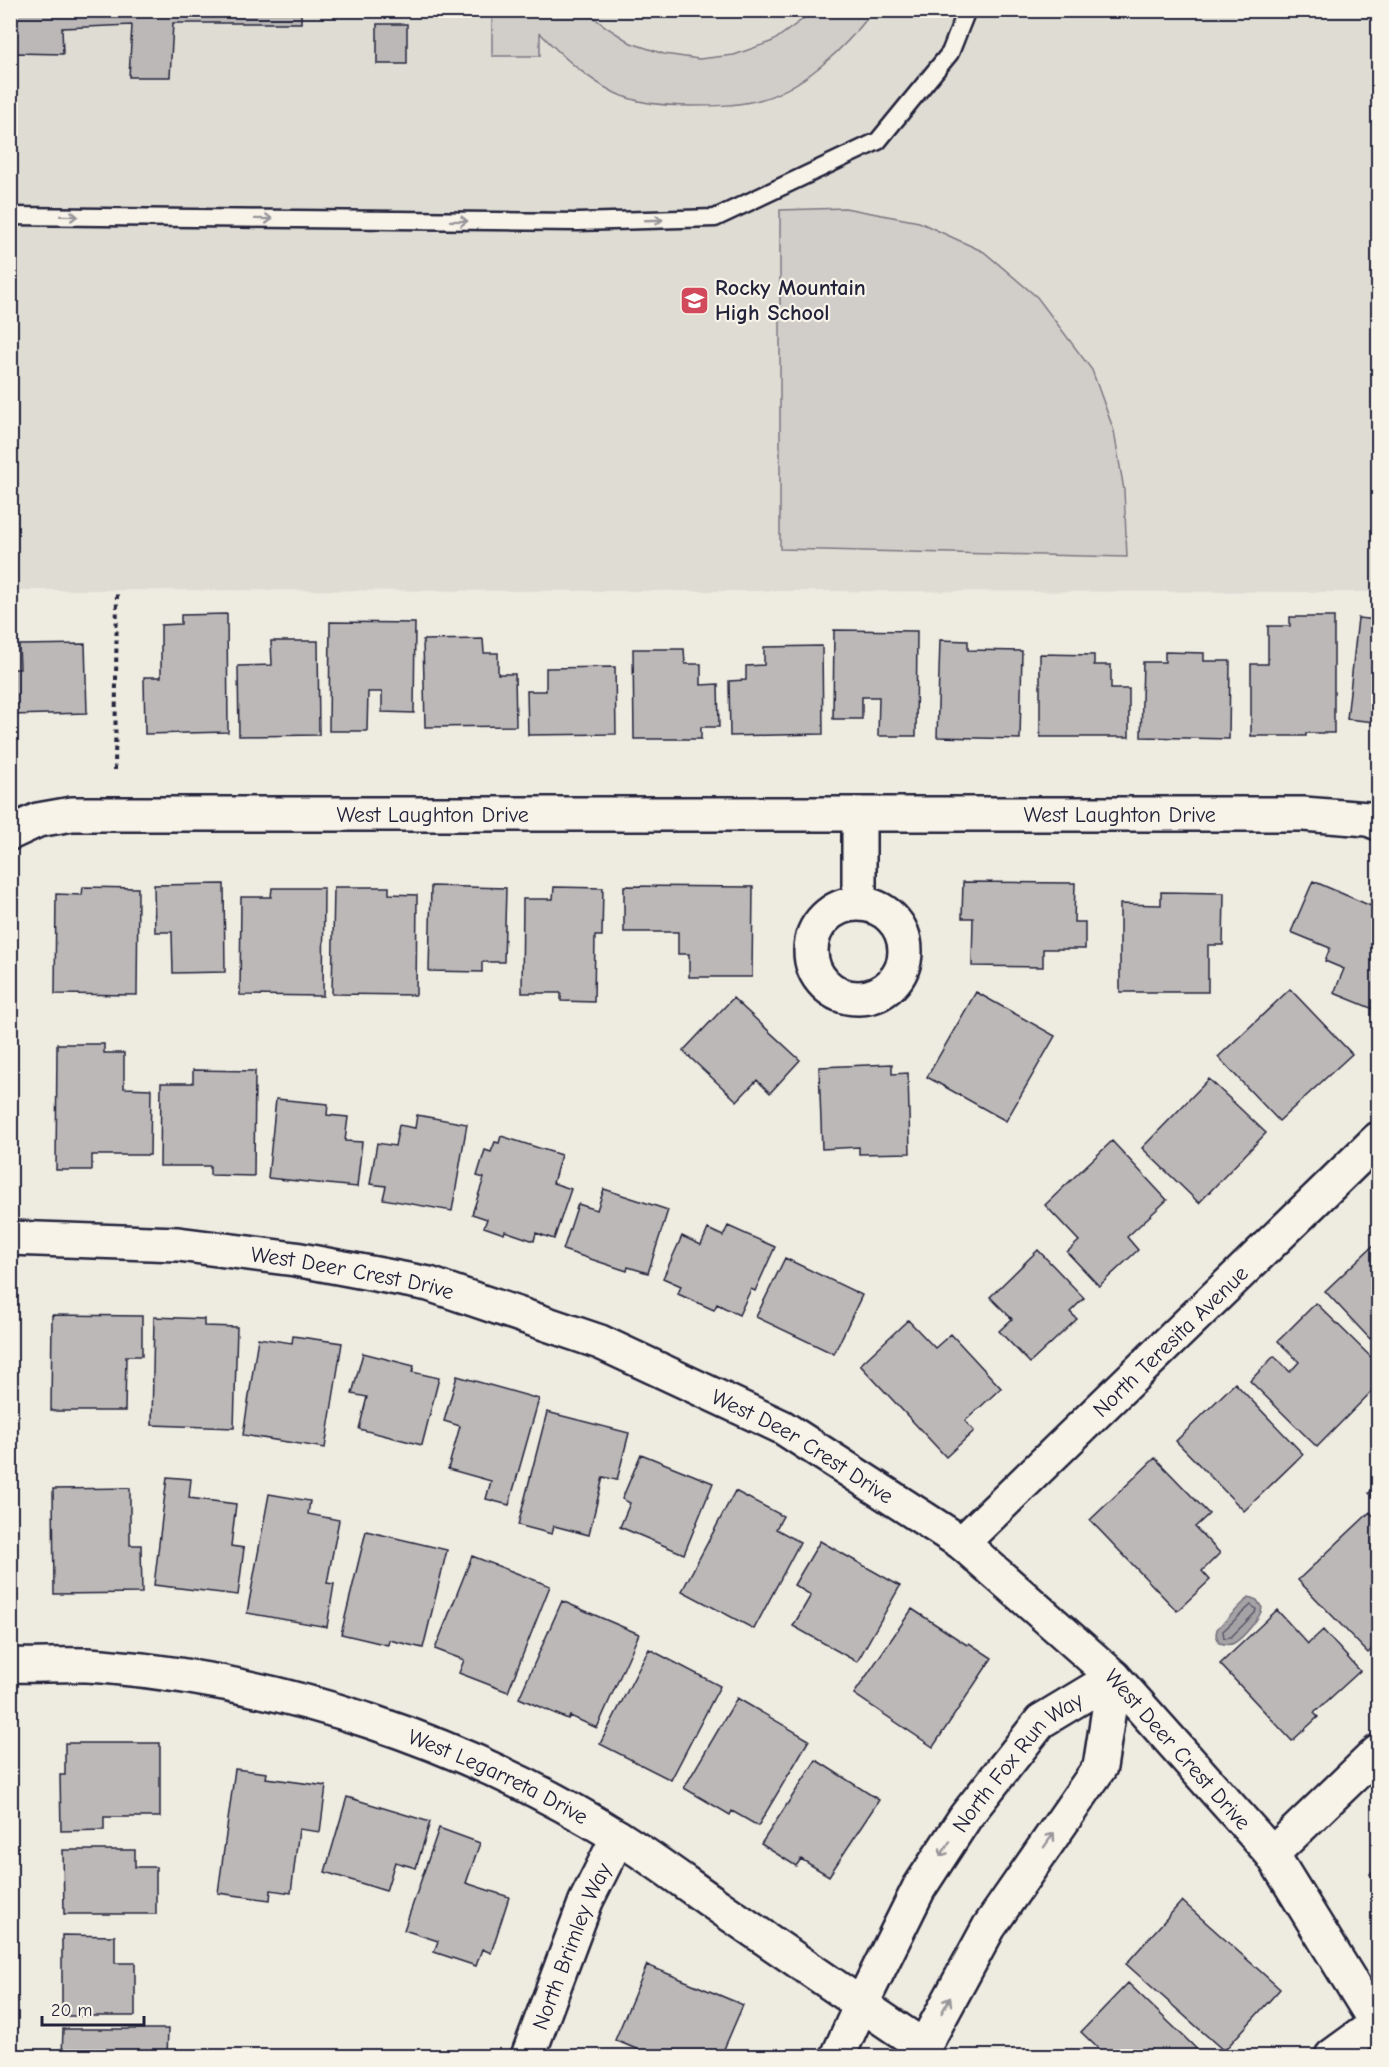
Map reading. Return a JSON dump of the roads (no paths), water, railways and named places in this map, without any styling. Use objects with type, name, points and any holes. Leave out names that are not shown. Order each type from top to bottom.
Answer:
[{"type":"street","name":"West Laughton Drive","points":[[10,833],[38,820],[72,814],[1303,814],[1368,819],[1378,823]]},
{"type":"street","points":[[859,814],[859,903]]},
{"type":"street","name":"North Teresita Avenue","points":[[962,1543],[1378,1139]]},
{"type":"street","name":"West Deer Crest Drive","points":[[10,1238],[178,1244],[295,1259],[429,1284],[600,1342],[782,1427],[962,1543],[1114,1677],[1272,1854],[1377,2025]]},
{"type":"street","name":"West Legarreta Drive","points":[[10,1665],[101,1666],[215,1681],[315,1705],[401,1732],[478,1764],[541,1793],[618,1837],[861,2005],[921,2051]]},
{"type":"street","name":"North Fox Run Way","points":[[838,2056],[919,1888],[966,1816],[1041,1721],[1114,1677]]},
{"type":"street","name":"North Fox Run Way","points":[[921,2051],[989,1927],[1100,1767],[1114,1677]]},
{"type":"street","points":[[1272,1854],[1378,1752]]},
{"type":"street","name":"North Brimley Way","points":[[528,2056],[586,1901],[618,1837]]},
{"type":"street","points":[[1332,2056],[1377,2025]]},
{"type":"lane","points":[[10,216],[578,222],[715,218],[878,141],[950,53],[967,10]]},
{"type":"water","points":[[1249,1597],[1257,1600],[1262,1608],[1258,1617],[1247,1632],[1234,1643],[1228,1645],[1219,1643],[1217,1629]]},
{"type":"place","name":"Rocky Mountain High School","points":[[694,300]]}]
